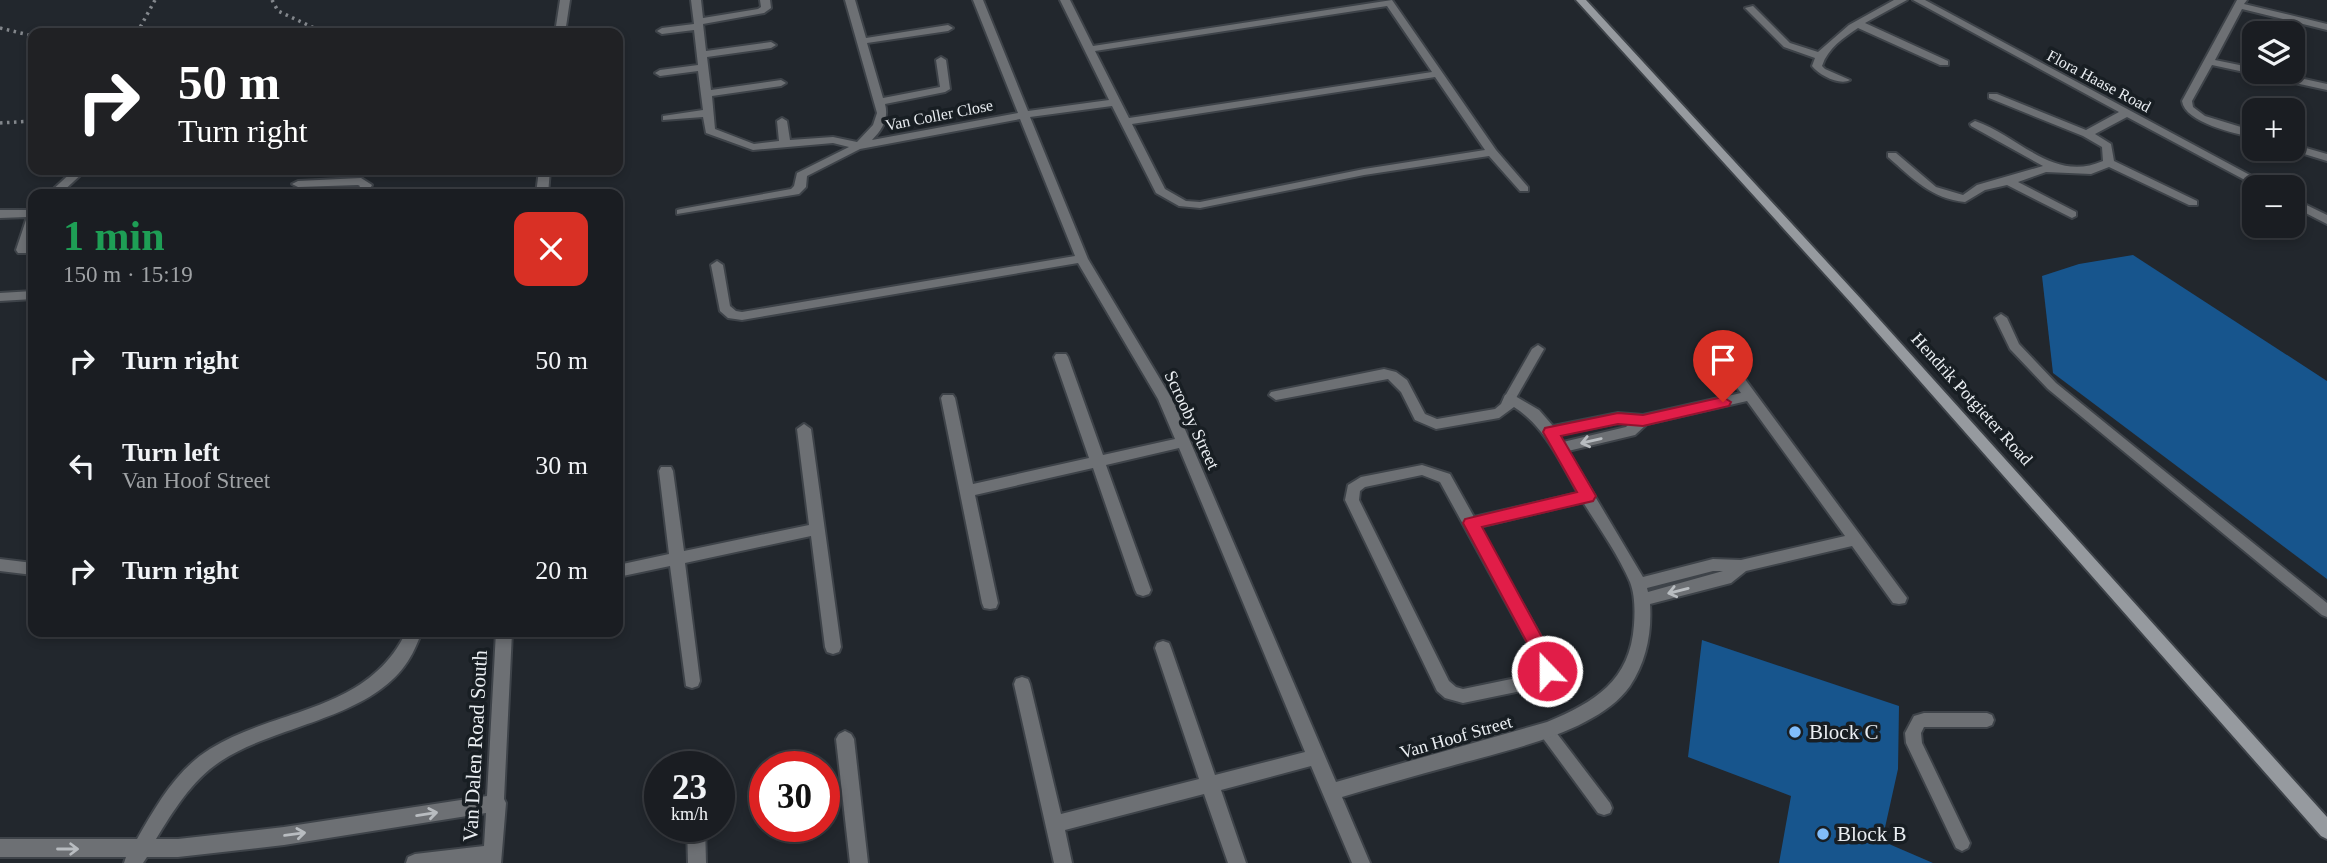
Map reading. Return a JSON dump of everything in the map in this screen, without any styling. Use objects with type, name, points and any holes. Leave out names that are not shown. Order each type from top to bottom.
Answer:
[{"type":"main road","name":"Hendrik Potgieter Road","points":[[1581,0],[1857,302],[2327,830]]},
{"type":"street","points":[[561,28],[565,0]]},
{"type":"street","points":[[696,0],[710,131],[747,146],[833,140],[860,146]]},
{"type":"street","points":[[662,31],[761,11],[766,8],[765,0]]},
{"type":"street","points":[[681,212],[790,194],[798,189],[799,178],[804,172],[860,146],[879,125],[883,113],[850,0]]},
{"type":"street","name":"Scrooby Street","points":[[978,0],[1082,259],[1165,399],[1361,863]]},
{"type":"street","points":[[1065,0],[1160,191],[1183,204],[1200,205],[1364,172],[1492,152]]},
{"type":"street","points":[[1872,0],[1884,8]]},
{"type":"street","points":[[1845,80],[1821,71],[1816,62],[1820,56],[1858,24],[1902,0]]},
{"type":"street","name":"Flora Haase Road","points":[[1918,0],[2243,175]]},
{"type":"street","points":[[1090,48],[1388,2],[1492,152],[1524,189]]},
{"type":"street","points":[[2242,131],[2202,118],[2188,108],[2187,101],[2241,3],[2327,27]]},
{"type":"street","points":[[1750,8],[1787,45],[1820,56]]},
{"type":"street","points":[[1858,24],[1944,63]]},
{"type":"street","points":[[862,41],[948,28]]},
{"type":"street","points":[[702,55],[771,45]]},
{"type":"street","points":[[880,102],[945,89],[941,60]]},
{"type":"street","points":[[2207,61],[2242,68]]},
{"type":"street","points":[[660,73],[703,67]]},
{"type":"street","points":[[1125,122],[1438,74]]},
{"type":"street","points":[[2305,82],[2327,87]]},
{"type":"street","points":[[706,94],[781,83]]},
{"type":"street","points":[[1993,96],[2087,134],[2107,146],[2109,163]]},
{"type":"street","name":"Van Coller Close","points":[[860,146],[1025,114],[1115,102]]},
{"type":"street","points":[[667,118],[708,113]]},
{"type":"street","points":[[2087,134],[2126,113]]},
{"type":"street","points":[[782,121],[785,144]]},
{"type":"street","points":[[1975,124],[2054,168]]},
{"type":"street","points":[[2305,151],[2327,158]]},
{"type":"street","points":[[1892,155],[1934,190],[1954,198],[1965,199],[1981,187],[2054,168],[2091,171],[2109,163],[2193,203]]},
{"type":"street","points":[[59,189],[75,175]]},
{"type":"street","points":[[299,184],[361,181],[366,185],[364,189]]},
{"type":"street","points":[[2008,181],[2072,214]]},
{"type":"street","points":[[2305,208],[2327,220]]},
{"type":"street","points":[[0,214],[28,214]]},
{"type":"street","points":[[22,250],[28,230]]},
{"type":"street","points":[[717,265],[724,307],[733,315],[742,316],[1082,259]]},
{"type":"street","points":[[0,297],[28,295]]},
{"type":"street","points":[[1714,347],[1899,598]]},
{"type":"street","points":[[1061,357],[1143,590]]},
{"type":"street","points":[[1276,395],[1384,374],[1393,375],[1405,385],[1420,417],[1436,424],[1499,413],[1507,407],[1510,398],[1534,413],[1550,432],[1640,592],[1725,579],[1741,566],[1855,538]]},
{"type":"street","points":[[1550,432],[1618,418],[1643,421],[1750,396]]},
{"type":"street","points":[[948,397],[990,603]]},
{"type":"street","points":[[1560,448],[1630,431],[1643,421]]},
{"type":"street","points":[[804,429],[833,647]]},
{"type":"street","points":[[968,491],[1183,442]]},
{"type":"street","points":[[1422,470],[1434,472],[1445,478],[1471,523],[1547,663],[1547,671],[1540,680],[1463,696],[1451,693],[1443,686],[1352,500],[1353,489],[1361,482],[1422,470]]},
{"type":"street","points":[[666,471],[692,681]]},
{"type":"street","points":[[1471,523],[1587,496]]},
{"type":"street","points":[[623,570],[818,529]]},
{"type":"street","points":[[0,565],[28,568]]},
{"type":"street","name":"Van Hoof Street","points":[[1331,792],[1547,732],[1600,705],[1624,684],[1638,661],[1642,636],[1640,592]]},
{"type":"street","points":[[137,856],[186,781],[215,755],[364,689],[400,663],[413,637]]},
{"type":"street","name":"Van Dalen Road South","points":[[491,859],[497,803],[504,637]]},
{"type":"street","points":[[1163,648],[1237,863]]},
{"type":"street","points":[[1022,684],[1063,863]]},
{"type":"street","points":[[845,739],[859,863]]},
{"type":"street","points":[[1056,824],[1316,757]]},
{"type":"street","points":[[3,853],[137,856],[497,803]]},
{"type":"street","points":[[697,842],[698,863]]},
{"type":"street","points":[[415,863],[491,859]]},
{"type":"lane","points":[[2001,318],[2014,346],[2052,386],[2327,611]]},
{"type":"lane","points":[[1510,398],[1538,349]]},
{"type":"lane","points":[[1962,843],[1914,743],[1914,726],[1924,720],[1987,720]]},
{"type":"lane","points":[[1547,732],[1604,808]]},
{"type":"path","points":[[140,28],[155,0]]},
{"type":"path","points":[[272,0],[278,11],[314,28]]},
{"type":"path","points":[[0,28],[28,35]]},
{"type":"path","points":[[0,122],[28,121]]},
{"type":"building","points":[[2133,255],[2327,381],[2327,579],[2053,373],[2042,276],[2079,264]]},
{"type":"building","name":"Block C","points":[[1702,640],[1899,706],[1898,769],[1882,841],[1933,863],[1779,863],[1791,796],[1688,757]]},
{"type":"place","name":"Block C","points":[[1795,732]]},
{"type":"place","name":"Block B","points":[[1823,834]]},
{"type":"route","points":[[1547,671],[1547,663],[1471,523],[1587,496],[1550,432],[1618,418],[1643,421],[1723,402]]}]
